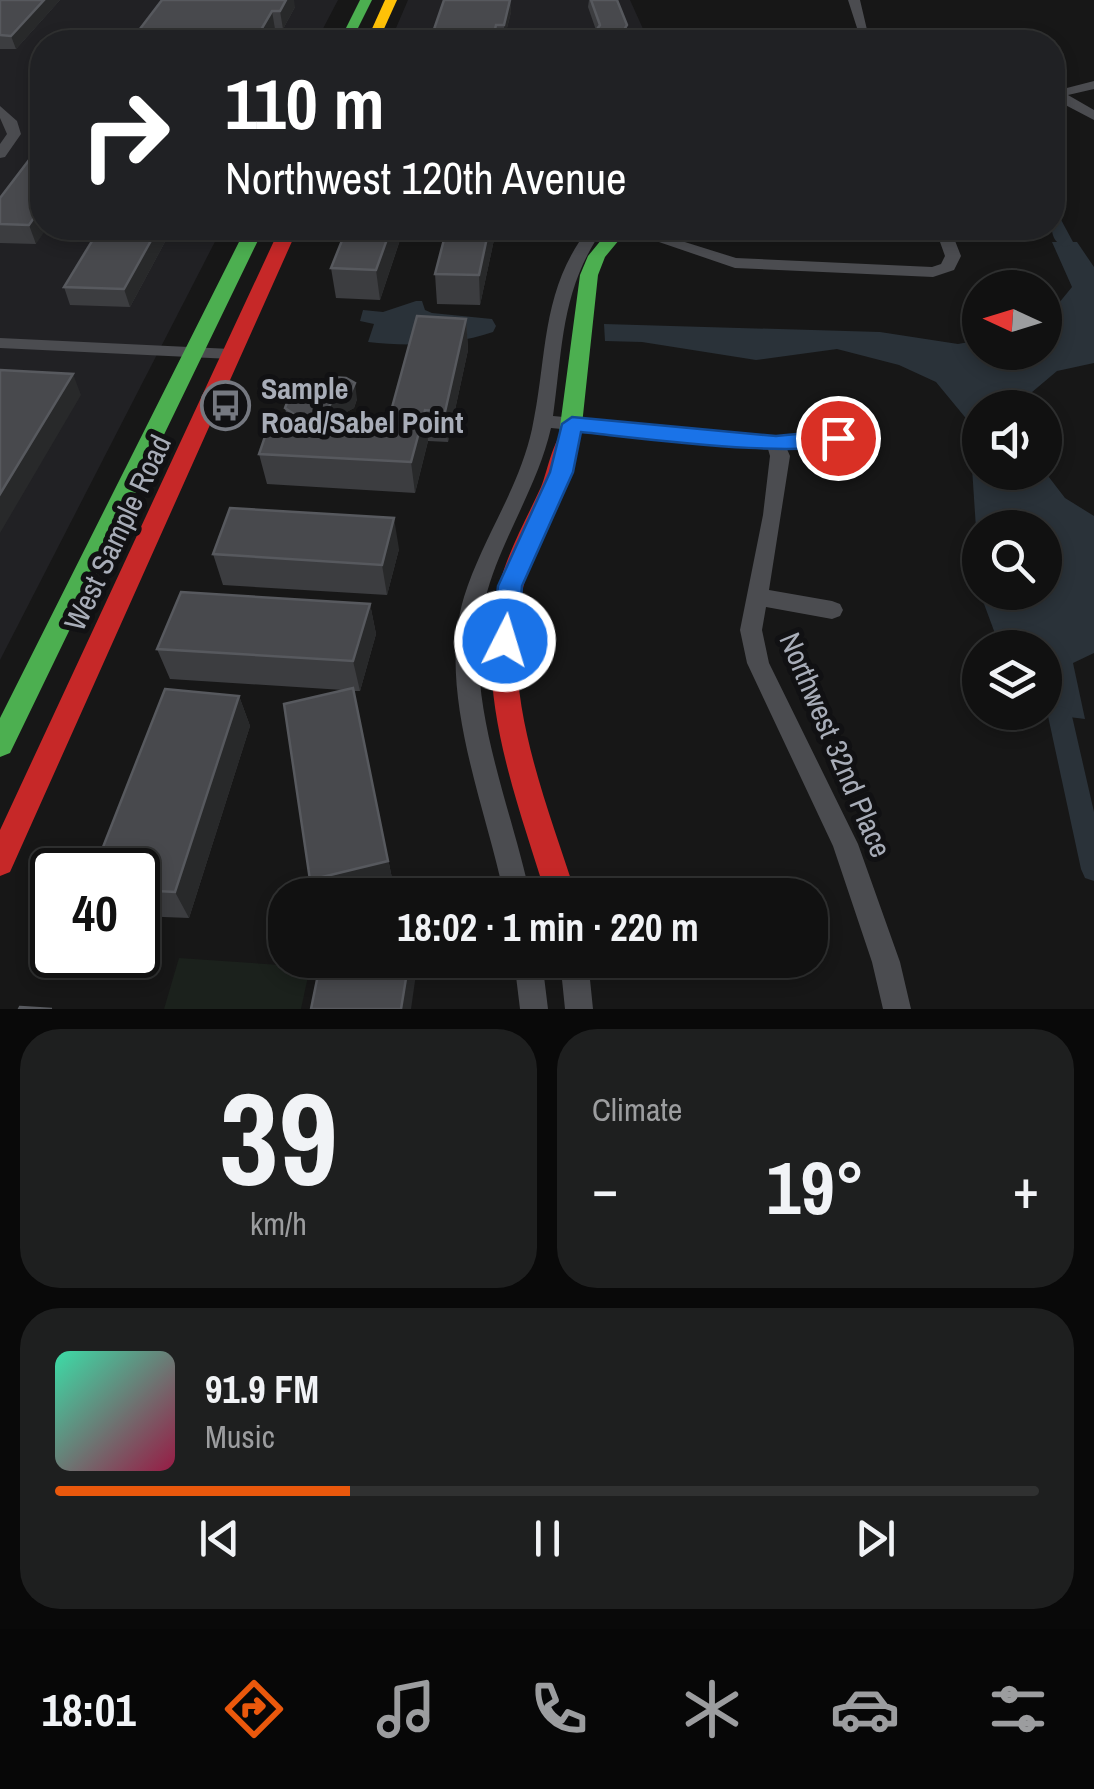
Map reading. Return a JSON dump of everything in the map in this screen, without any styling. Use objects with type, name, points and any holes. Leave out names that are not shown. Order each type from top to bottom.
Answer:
[{"type":"main road","points":[[351,30],[366,0]]},
{"type":"main road","points":[[377,30],[391,0]]},
{"type":"main road","name":"West Sample Road","points":[[0,745],[248,240]]},
{"type":"main road","name":"West Sample Road","points":[[0,862],[284,240]]},
{"type":"main road","points":[[556,878],[509,712],[504,620],[510,586],[562,472],[572,424],[589,275],[597,256],[612,240]]},
{"type":"street","points":[[854,0],[864,30]]},
{"type":"street","points":[[1065,86],[1094,74]]},
{"type":"street","points":[[1065,89],[1094,84]]},
{"type":"street","points":[[1065,98],[1094,116]]},
{"type":"street","points":[[0,110],[12,124],[14,134],[0,154]]},
{"type":"street","points":[[512,878],[472,714],[466,647],[480,578],[534,459],[564,276],[584,240]]},
{"type":"street","points":[[661,240],[735,263],[933,272],[948,266],[953,256],[948,240]]},
{"type":"street","points":[[0,343],[231,354]]},
{"type":"street","points":[[543,421],[776,443],[838,438]]},
{"type":"street","name":"Northwest 32nd Place","points":[[776,443],[780,456],[760,597],[751,630],[758,663],[845,844],[886,962],[897,1009]]},
{"type":"street","points":[[760,597],[832,610]]},
{"type":"street","points":[[471,618],[504,620]]},
{"type":"street","points":[[530,978],[534,1009]]},
{"type":"street","points":[[576,978],[579,1009]]},
{"type":"shaded area","points":[[0,0],[338,0],[322,30],[30,30],[30,240],[216,240],[0,660]]},
{"type":"shaded area","points":[[408,0],[630,0],[644,30],[395,30]]},
{"type":"shaded area","points":[[1052,242],[1077,242],[1094,267],[1094,363],[1062,370],[1062,299],[1072,287]]},
{"type":"shaded area","points":[[422,301],[425,310],[432,313],[492,319],[496,326],[493,332],[447,342],[368,342],[374,324],[360,321],[363,310],[383,312]]},
{"type":"shaded area","points":[[604,324],[880,332],[962,343],[962,370],[1062,370],[1034,390],[962,390],[962,414],[936,382],[899,365],[837,349],[756,360],[642,342],[605,341]]},
{"type":"shaded area","points":[[973,490],[1059,490],[1094,516],[1094,653],[1073,663],[1085,719],[1062,716],[1062,630],[994,630],[986,610],[1062,610],[1062,510],[975,510]]},
{"type":"shaded area","points":[[179,958],[268,964],[268,978],[308,978],[301,1009],[164,1009]]},
{"type":"building","points":[[0,0],[44,0],[11,36],[0,35]]},
{"type":"building","points":[[162,0],[286,0],[280,11],[272,11],[261,30],[139,30]]},
{"type":"building","points":[[444,0],[510,0],[504,25],[496,25],[495,30],[434,30]]},
{"type":"building","points":[[591,0],[617,0],[627,25],[624,30],[596,30],[600,25]]},
{"type":"building","points":[[30,160],[29,225],[0,224],[0,198]]},
{"type":"building","points":[[93,240],[151,240],[124,289],[64,287]]},
{"type":"building","points":[[342,240],[387,240],[376,270],[331,268]]},
{"type":"building","points":[[444,240],[486,240],[479,275],[435,274]]},
{"type":"building","points":[[417,316],[466,319],[445,412],[425,410],[411,462],[259,454],[272,416],[388,422]]},
{"type":"building","points":[[0,370],[73,374],[0,494]]},
{"type":"building","points":[[331,377],[355,383],[351,392],[331,402],[325,419],[298,417],[285,408],[288,400],[329,382]]},
{"type":"building","points":[[230,508],[394,518],[382,565],[213,554]]},
{"type":"building","points":[[181,592],[370,604],[353,661],[157,649]]},
{"type":"building","points":[[353,688],[388,861],[310,878],[284,704]]},
{"type":"building","points":[[165,689],[239,696],[175,892],[160,891],[160,848],[103,848]]},
{"type":"building","points":[[317,978],[406,978],[401,1009],[311,1009]]},
{"type":"waterway","points":[[1062,725],[1094,869]]},
{"type":"traffic: fast","points":[[351,30],[366,0]]},
{"type":"traffic: fast","points":[[0,745],[249,240]]},
{"type":"traffic: fast","points":[[570,434],[589,275],[610,240]]},
{"type":"traffic: slow","points":[[377,30],[391,0]]},
{"type":"traffic: jam","points":[[0,862],[284,240]]},
{"type":"traffic: jam","points":[[556,878],[516,745],[504,668],[504,629],[516,570],[558,474],[570,434]]},
{"type":"place","name":"Sample Road/Sabel Point","points":[[226,406]]},
{"type":"route","points":[[505,641],[510,586],[562,472],[572,424],[776,443],[838,438]]}]
